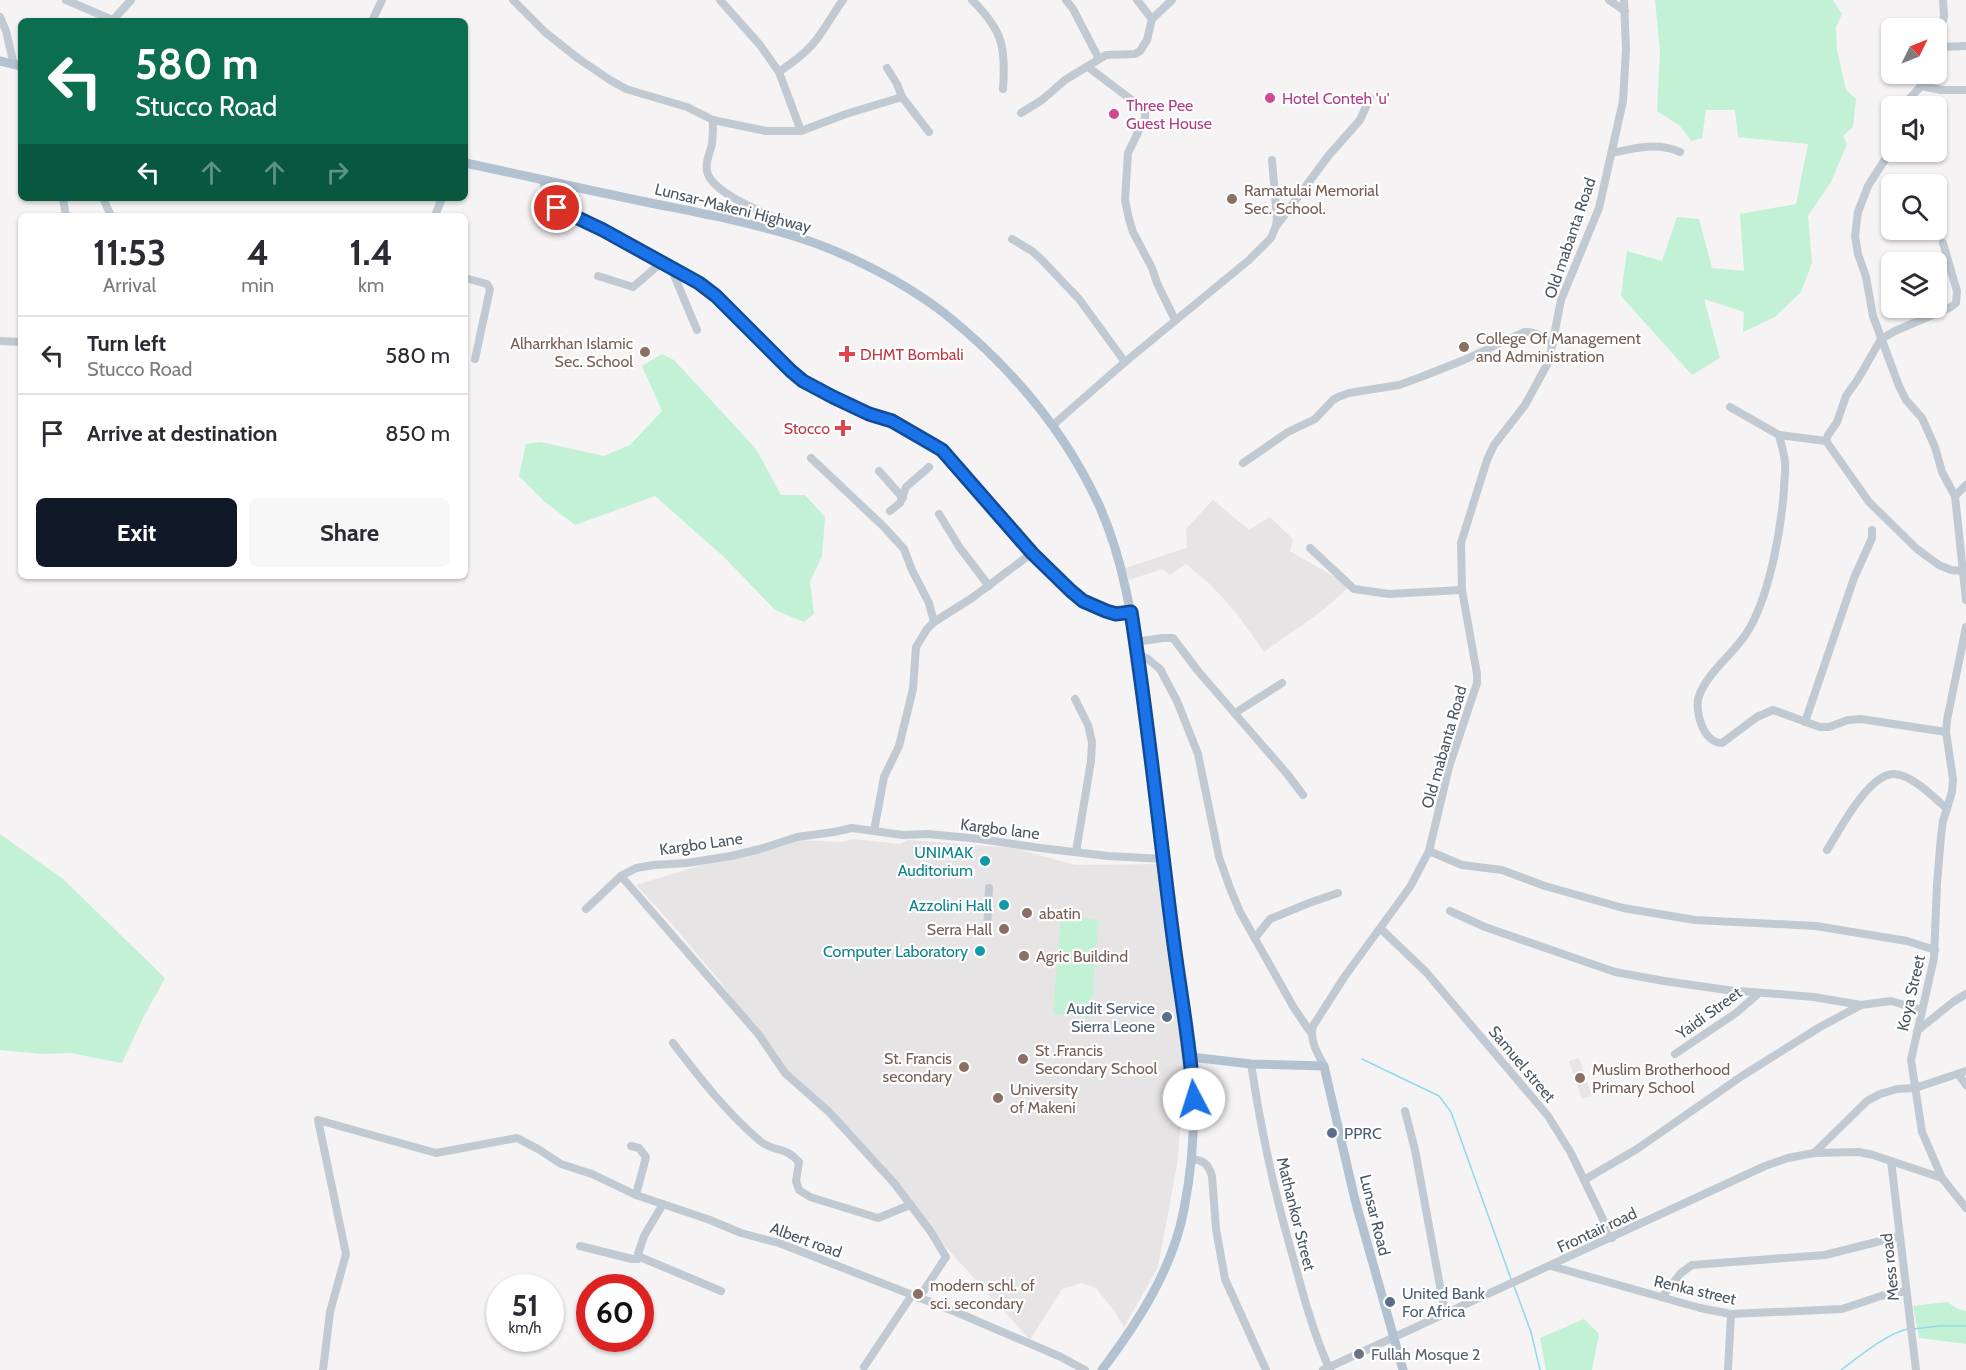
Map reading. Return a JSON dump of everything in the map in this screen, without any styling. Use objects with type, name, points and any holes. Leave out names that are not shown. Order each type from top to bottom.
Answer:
[{"type":"main road","points":[[0,61],[18,65]]},
{"type":"main road","name":"Lunsar-Makeni Highway","points":[[468,164],[799,237],[846,256],[886,276],[941,311],[995,358],[1020,384],[1053,425],[1071,453],[1099,506],[1117,555],[1136,642],[1191,1057],[1194,1099],[1191,1159],[1184,1212],[1166,1267],[1138,1319],[1102,1370]]},
{"type":"main road","points":[[1191,1057],[1251,1064],[1324,1066]]},
{"type":"main road","name":"Lunsar Road","points":[[1324,1066],[1355,1200],[1403,1370]]},
{"type":"street","points":[[66,0],[107,18]]},
{"type":"street","points":[[116,18],[131,0]]},
{"type":"street","points":[[373,18],[382,0]]},
{"type":"street","points":[[513,0],[546,33],[610,80],[626,89],[698,111],[713,120],[766,131],[801,131],[902,97]]},
{"type":"street","points":[[720,0],[760,45],[779,72],[801,131]]},
{"type":"street","points":[[779,72],[807,51],[843,0]]},
{"type":"street","points":[[972,0],[997,29],[1004,50],[1003,89]]},
{"type":"street","points":[[1066,0],[1099,59]]},
{"type":"street","points":[[1137,0],[1152,19]]},
{"type":"street","points":[[1021,113],[1042,100],[1065,80],[1099,59],[1113,54],[1135,54],[1140,51],[1147,40],[1152,19],[1172,0]]},
{"type":"street","points":[[1610,0],[1625,11]]},
{"type":"street","name":"Old mabanta Road","points":[[1311,1033],[1323,1010],[1414,881],[1429,851],[1449,767],[1477,674],[1462,590],[1461,543],[1486,460],[1494,445],[1525,405],[1548,361],[1561,300],[1599,208],[1623,101],[1624,0]]},
{"type":"street","points":[[1943,0],[1943,18]]},
{"type":"street","points":[[0,17],[18,65]]},
{"type":"street","points":[[1947,47],[1966,46]]},
{"type":"street","points":[[1088,67],[1141,107],[1145,113],[1128,153],[1125,200],[1133,231],[1175,320]]},
{"type":"street","points":[[887,68],[902,97],[929,132]]},
{"type":"street","points":[[1912,96],[1922,86],[1941,90],[1966,90]]},
{"type":"street","points":[[1053,425],[1125,362],[1249,260],[1271,237],[1276,226],[1323,161],[1360,120],[1370,98]]},
{"type":"street","points":[[713,120],[707,161],[710,180],[724,192],[789,224],[799,237]]},
{"type":"street","points":[[1612,153],[1659,146],[1680,152]]},
{"type":"street","points":[[1272,160],[1276,226]]},
{"type":"street","points":[[1884,162],[1868,186],[1858,212],[1855,236],[1858,255],[1866,277],[1873,316],[1881,339],[1903,393],[1925,424],[1942,472],[1955,496],[1966,600]]},
{"type":"street","points":[[543,180],[547,197],[552,204],[699,283],[716,296],[803,381],[842,401],[899,424],[942,450],[1032,553],[1083,601],[1116,614],[1131,612]]},
{"type":"street","points":[[1012,239],[1032,251],[1079,299],[1125,362]]},
{"type":"street","points":[[1826,441],[1837,422],[1846,396],[1881,339],[1956,303],[1957,291],[1943,243]]},
{"type":"street","points":[[598,276],[633,287],[661,263]]},
{"type":"street","points":[[671,268],[697,330]]},
{"type":"street","points":[[468,279],[487,284],[490,289],[475,360]]},
{"type":"street","points":[[1244,463],[1288,432],[1315,419],[1333,400],[1349,393],[1399,385],[1464,360],[1524,332],[1538,334],[1553,344]]},
{"type":"street","points":[[0,341],[18,342]]},
{"type":"street","points":[[1730,407],[1779,435],[1826,441],[1869,502],[1917,549],[1946,568],[1964,571]]},
{"type":"street","points":[[1779,435],[1785,463],[1782,517],[1765,591],[1746,634],[1706,683],[1699,696],[1698,720],[1713,741],[1718,743],[1722,743],[1757,717],[1773,710],[1820,727],[1861,719],[1946,732]]},
{"type":"street","points":[[811,458],[904,549],[929,603],[934,622]]},
{"type":"street","points":[[890,511],[900,503],[906,488],[929,467]]},
{"type":"street","points":[[879,471],[903,498]]},
{"type":"street","points":[[1955,496],[1966,485]]},
{"type":"street","points":[[939,514],[960,548],[989,586]]},
{"type":"street","points":[[1805,722],[1854,578],[1872,538],[1872,530]]},
{"type":"street","points":[[1310,548],[1354,589],[1389,594],[1462,590]]},
{"type":"street","points":[[874,831],[884,777],[899,746],[913,688],[916,647],[934,622],[989,586],[1032,553]]},
{"type":"street","name":"Koya Street","points":[[1966,627],[1949,706],[1946,732],[1953,779],[1952,792],[1943,821],[1936,884],[1935,950],[1911,1060],[1922,1132],[1942,1178],[1949,1190],[1966,1208]]},
{"type":"street","points":[[1136,642],[1173,638],[1303,795]]},
{"type":"street","points":[[1137,654],[1160,669],[1189,729],[1202,770],[1219,857],[1240,912],[1294,1008],[1311,1033],[1324,1066]]},
{"type":"street","points":[[1235,713],[1282,683]]},
{"type":"street","points":[[1075,699],[1088,724],[1092,742],[1076,852]]},
{"type":"street","points":[[1827,850],[1858,802],[1876,782],[1887,775],[1896,774],[1923,787],[1947,809]]},
{"type":"street","name":"Kargbo lane","points":[[834,832],[852,828],[903,835],[928,834],[1076,852],[1164,859]]},
{"type":"street","name":"Kargbo Lane","points":[[586,909],[621,876],[643,866],[687,863],[731,856],[797,837],[834,832]]},
{"type":"street","points":[[1429,851],[1462,865],[1502,870],[1545,886],[1623,908],[1695,920],[1816,926],[1907,941],[1935,950]]},
{"type":"street","points":[[621,876],[759,1035],[785,1073],[829,1112],[894,1183],[931,1232],[946,1257],[864,1367]]},
{"type":"street","points":[[987,931],[989,888]]},
{"type":"street","points":[[1255,938],[1270,919],[1338,893]]},
{"type":"street","points":[[1450,911],[1485,927],[1615,972],[1664,981],[1759,993],[1814,997],[1861,1005],[1891,1001],[1922,1010]]},
{"type":"street","name":"Samuel street","points":[[1381,929],[1426,972],[1548,1116],[1571,1153],[1612,1238]]},
{"type":"street","name":"Yaidi Street","points":[[1675,1054],[1736,1014],[1759,993]]},
{"type":"street","points":[[1917,1031],[1966,994]]},
{"type":"street","points":[[1584,1180],[1637,1149],[1742,1076],[1861,1005]]},
{"type":"street","points":[[673,1043],[719,1100],[757,1139],[773,1149],[787,1151],[799,1162],[796,1181],[799,1190],[810,1197],[878,1218],[910,1205]]},
{"type":"street","name":"Mathankor Street","points":[[1251,1064],[1261,1126],[1287,1239],[1327,1369]]},
{"type":"street","points":[[1814,1153],[1867,1101],[1880,1094],[1897,1089],[1916,1088],[1962,1072],[1966,1085]]},
{"type":"street","points":[[1405,1111],[1415,1150],[1444,1313]]},
{"type":"street","name":"Albert road","points":[[323,1370],[330,1312],[346,1254],[318,1120],[436,1154],[517,1138],[561,1164],[600,1177],[636,1195],[741,1233],[779,1243],[916,1297],[1051,1353],[1086,1370]]},
{"type":"street","points":[[631,1146],[639,1148],[646,1157],[636,1195]]},
{"type":"street","name":"Frontair road","points":[[1327,1369],[1765,1166],[1788,1158],[1814,1153],[1859,1152],[1942,1178]]},
{"type":"street","points":[[1191,1159],[1205,1162],[1209,1166],[1220,1257],[1225,1279],[1266,1370]]},
{"type":"street","name":"Mess road","points":[[1891,1161],[1916,1370]]},
{"type":"street","points":[[640,1257],[638,1250],[663,1204]]},
{"type":"street","points":[[1662,1297],[1685,1269],[1692,1265],[1825,1255],[1900,1236]]},
{"type":"street","points":[[580,1246],[632,1259],[640,1257],[722,1291]]},
{"type":"street","name":"Renka street","points":[[1551,1266],[1731,1314],[1842,1309],[1881,1296],[1906,1291]]},
{"type":"street","points":[[1728,1370],[1731,1314]]},
{"type":"shaded area","points":[[1213,500],[1249,530],[1270,517],[1293,539],[1290,551],[1340,580],[1348,588],[1323,610],[1264,652],[1237,614],[1211,585],[1186,564],[1170,575],[1162,569],[1129,580],[1125,568],[1187,548],[1186,529]]},
{"type":"shaded area","name":"University of Makeni","points":[[854,839],[900,844],[908,840],[1014,848],[1075,865],[1168,864],[1186,1064],[1177,1165],[1158,1267],[1124,1327],[1096,1288],[1081,1283],[1062,1289],[1030,1340],[945,1246],[883,1165],[796,1084],[718,979],[636,885],[796,840],[841,842]]},
{"type":"shaded area","name":"Muslim Brotherhood Primary School","points":[[1579,1058],[1592,1096],[1582,1099],[1569,1061]]},
{"type":"green space","points":[[1655,0],[1833,0],[1842,14],[1836,27],[1837,50],[1846,90],[1856,99],[1853,127],[1843,136],[1847,144],[1831,182],[1808,216],[1812,263],[1801,292],[1775,317],[1743,332],[1744,312],[1704,299],[1720,358],[1692,375],[1621,296],[1627,251],[1662,261],[1677,217],[1699,219],[1712,268],[1744,271],[1740,214],[1796,204],[1808,144],[1738,137],[1735,110],[1706,110],[1702,138],[1691,141],[1680,126],[1657,111],[1660,52]]},
{"type":"green space","points":[[662,354],[674,360],[756,449],[781,495],[805,495],[825,517],[822,556],[810,582],[814,614],[804,622],[775,610],[724,557],[655,496],[575,525],[545,502],[519,476],[526,444],[541,442],[604,456],[630,445],[662,411],[642,366]]},
{"type":"green space","points":[[0,834],[63,879],[165,978],[122,1063],[70,1053],[43,1054],[0,1050]]},
{"type":"green space","points":[[1061,916],[1099,920],[1090,1018],[1053,1014]]},
{"type":"green space","points":[[1947,1302],[1966,1311],[1966,1344],[1919,1338],[1913,1306]]},
{"type":"green space","points":[[1584,1319],[1599,1334],[1592,1370],[1546,1370],[1540,1338]]},
{"type":"waterway","points":[[1362,1059],[1439,1096],[1451,1112],[1511,1279]]},
{"type":"waterway","points":[[1514,1286],[1531,1332],[1540,1370]]},
{"type":"waterway","points":[[1913,1329],[1966,1326]]},
{"type":"waterway","points":[[1841,1370],[1883,1340],[1908,1329]]},
{"type":"place","name":"Hotel Conteh 'u'","points":[[1270,98]]},
{"type":"place","name":"Three Pee Guest House","points":[[1114,114]]},
{"type":"place","name":"Ramatulai Memorial Sec. School.","points":[[1232,199]]},
{"type":"place","name":"College Of Management and Administration","points":[[1464,347]]},
{"type":"place","name":"Alharrkhan Islamic Sec. School","points":[[645,352]]},
{"type":"place","name":"DHMT Bombali","points":[[847,354]]},
{"type":"place","name":"Stocco","points":[[843,428]]},
{"type":"place","name":"UNIMAK Auditorium","points":[[985,861]]},
{"type":"place","name":"Azzolini Hall","points":[[1004,905]]},
{"type":"place","name":"abatin","points":[[1027,913]]},
{"type":"place","name":"Serra Hall","points":[[1004,929]]},
{"type":"place","name":"Computer Laboratory","points":[[980,951]]},
{"type":"place","name":"Agric Buildind","points":[[1024,956]]},
{"type":"place","name":"Audit Service Sierra Leone","points":[[1167,1017]]},
{"type":"place","name":"St .Francis Secondary School","points":[[1023,1059]]},
{"type":"place","name":"St. Francis secondary","points":[[964,1067]]},
{"type":"place","name":"Muslim Brotherhood Primary School","points":[[1580,1078]]},
{"type":"place","name":"University of Makeni","points":[[998,1098]]},
{"type":"place","name":"PPRC","points":[[1332,1133]]},
{"type":"place","name":"modern schl. of sci. secondary","points":[[918,1294]]},
{"type":"place","name":"United Bank For Africa","points":[[1390,1302]]},
{"type":"place","name":"Fullah Mosque 2","points":[[1359,1354]]},
{"type":"route","points":[[557,208],[603,230],[699,283],[716,296],[803,381],[869,414],[892,421],[942,450],[1032,553],[1071,591],[1083,601],[1106,611],[1116,614],[1131,612],[1152,761],[1173,939],[1191,1057],[1194,1099]]}]
